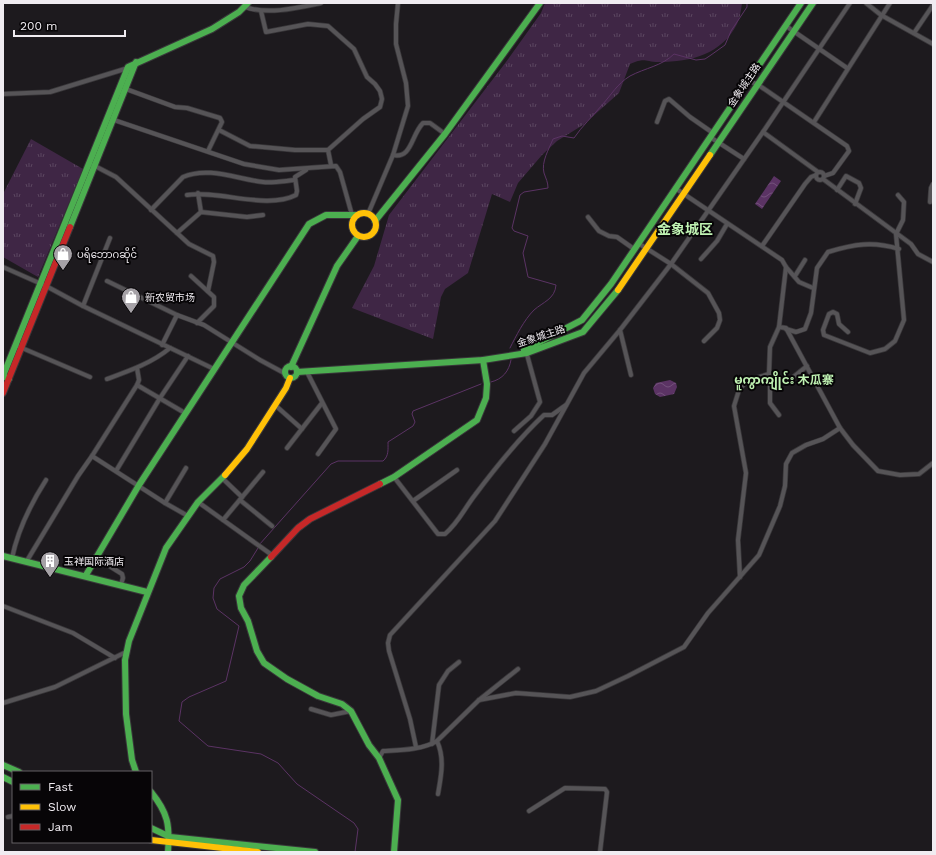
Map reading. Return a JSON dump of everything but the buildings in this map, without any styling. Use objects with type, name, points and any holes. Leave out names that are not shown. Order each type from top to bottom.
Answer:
[{"type":"main road","points":[[375,221],[445,134],[540,3]]},
{"type":"main road","name":"金象城主路","points":[[526,351],[582,320],[603,294],[801,3]]},
{"type":"main road","name":"金象城主路","points":[[297,372],[483,360],[516,355],[583,332],[611,298],[647,248],[718,141],[813,3]]},
{"type":"main road","points":[[3,393],[6,378],[18,346],[92,165],[128,68],[136,62],[190,40],[241,12],[246,5]]},
{"type":"main road","points":[[92,165],[114,120],[136,62]]},
{"type":"main road","points":[[89,574],[95,557],[139,485],[309,224],[314,218],[326,213],[354,215],[368,214],[375,221],[376,229],[371,235],[364,238],[353,232],[351,224],[354,215]]},
{"type":"main road","points":[[136,771],[132,760],[126,714],[126,652],[147,592],[166,548],[198,502],[222,478],[247,449],[275,405],[288,376],[287,368],[291,366],[337,266],[358,236]]},
{"type":"main road","points":[[603,294],[611,298]]},
{"type":"main road","points":[[394,852],[398,800],[379,758],[369,745],[351,711],[342,704],[318,696],[287,679],[269,667],[260,658],[248,621],[241,608],[239,596],[244,585],[298,528],[310,519],[394,477],[477,420],[483,412],[488,396],[488,387],[483,360]]},
{"type":"main road","points":[[288,376],[294,378],[297,372],[296,368],[291,366]]},
{"type":"main road","points":[[3,553],[13,557],[89,574]]},
{"type":"main road","points":[[3,556],[28,559],[89,574],[147,592]]},
{"type":"main road","points":[[3,765],[17,771]]},
{"type":"main road","points":[[3,777],[12,782]]},
{"type":"main road","points":[[152,793],[165,810],[169,840],[168,852]]},
{"type":"main road","points":[[152,829],[169,840],[258,852]]},
{"type":"main road","points":[[152,840],[169,840],[315,852]]},
{"type":"street","points":[[246,5],[262,11],[297,8],[321,3]]},
{"type":"street","points":[[368,214],[393,155],[408,106],[406,83],[396,44],[398,3]]},
{"type":"street","points":[[416,747],[410,719],[389,651],[388,643],[390,635],[495,521],[546,444],[584,373],[620,330],[671,264],[764,132],[850,3]]},
{"type":"street","points":[[866,3],[881,15],[933,44]]},
{"type":"street","points":[[814,122],[847,68],[890,3]]},
{"type":"street","points":[[914,33],[933,5]]},
{"type":"street","points":[[219,130],[250,146],[295,150],[328,150],[363,119],[380,107],[382,99],[380,91],[375,84],[367,78],[354,49],[328,26],[308,24],[266,32],[262,11]]},
{"type":"street","points":[[786,26],[847,68]]},
{"type":"street","points":[[3,94],[50,92],[128,68]]},
{"type":"street","points":[[748,81],[757,84],[814,122],[848,148],[847,153],[833,172],[823,178],[818,179],[817,173],[764,132]]},
{"type":"street","points":[[126,89],[175,107],[187,108],[214,115],[222,120],[219,130],[208,151]]},
{"type":"street","points":[[658,122],[665,101],[670,99],[718,141],[744,159]]},
{"type":"street","points":[[114,120],[244,164],[279,170],[336,166],[340,172],[354,215]]},
{"type":"street","points":[[393,155],[400,156],[407,153],[413,137],[423,123],[430,123],[445,134]]},
{"type":"street","points":[[328,150],[331,166]]},
{"type":"street","points":[[92,165],[109,172],[189,244],[214,258],[208,291]]},
{"type":"street","points":[[187,195],[198,193],[252,200],[284,199],[296,195],[296,176],[308,169]]},
{"type":"street","points":[[762,246],[805,184],[811,177],[822,172],[823,178],[837,190],[914,247],[918,254],[933,262]]},
{"type":"street","points":[[151,210],[183,177],[189,174],[216,173],[266,182],[295,180]]},
{"type":"street","points":[[837,190],[846,176],[859,183],[861,188],[855,204]]},
{"type":"street","points":[[930,202],[931,188],[933,184]]},
{"type":"street","points":[[675,188],[709,209],[727,224],[782,260],[799,282],[813,288]]},
{"type":"street","points":[[198,193],[201,212]]},
{"type":"street","points":[[848,332],[839,324],[837,314],[833,312],[829,314],[823,330],[824,335],[870,353],[885,349],[895,342],[904,320],[899,249],[896,234],[903,220],[904,202],[898,195]]},
{"type":"street","points":[[177,233],[201,212],[247,217],[263,215]]},
{"type":"street","points":[[588,217],[599,231],[609,236],[618,237],[634,249]]},
{"type":"street","points":[[701,259],[717,241],[727,224]]},
{"type":"street","points":[[83,306],[110,238]]},
{"type":"street","points":[[638,243],[671,264],[708,293],[719,313],[720,320],[717,328],[704,341]]},
{"type":"street","points":[[779,327],[796,332],[804,329],[810,313],[817,268],[828,252],[850,246],[875,243],[899,249]]},
{"type":"street","points":[[795,276],[805,260]]},
{"type":"street","points":[[3,267],[43,285],[214,370]]},
{"type":"street","points":[[769,374],[770,347],[779,327],[786,267]]},
{"type":"street","points":[[191,276],[214,296],[215,304],[197,322]]},
{"type":"street","points":[[107,281],[177,315],[197,322],[288,376]]},
{"type":"street","points":[[162,345],[177,315]]},
{"type":"street","points":[[786,328],[840,428],[853,445],[878,471],[900,475],[919,474],[933,463]]},
{"type":"street","points":[[620,330],[631,375]]},
{"type":"street","points":[[18,346],[90,377]]},
{"type":"street","points":[[107,379],[137,368],[162,355],[170,348]]},
{"type":"street","points":[[514,431],[531,416],[540,402],[526,351]]},
{"type":"street","points":[[116,471],[160,398],[188,356]]},
{"type":"street","points":[[769,374],[773,377],[791,379],[807,366]]},
{"type":"street","points":[[28,559],[78,476],[137,385],[139,380],[137,368]]},
{"type":"street","points":[[307,372],[336,429],[318,454]]},
{"type":"street","points":[[740,577],[738,540],[746,473],[734,406],[739,390],[744,384],[749,380],[769,374]]},
{"type":"street","points":[[773,377],[770,386],[770,403],[779,415]]},
{"type":"street","points":[[137,385],[185,413]]},
{"type":"street","points":[[287,448],[322,403]]},
{"type":"street","points":[[394,477],[438,534],[445,534],[457,523],[472,499],[510,451],[544,415],[558,412],[568,403]]},
{"type":"street","points":[[275,405],[302,429]]},
{"type":"street","points":[[479,700],[516,693],[570,697],[596,691],[684,647],[708,613],[759,555],[780,506],[785,486],[786,464],[792,453],[806,445],[823,439],[840,428]]},
{"type":"street","points":[[92,456],[188,516]]},
{"type":"street","points":[[165,503],[186,468]]},
{"type":"street","points":[[413,501],[457,470]]},
{"type":"street","points":[[223,520],[263,472]]},
{"type":"street","points":[[222,478],[272,526]]},
{"type":"street","points":[[13,557],[22,522],[32,501],[46,480]]},
{"type":"street","points":[[198,502],[272,555]]},
{"type":"street","points":[[95,557],[122,574],[121,584]]},
{"type":"street","points":[[3,606],[73,633],[115,658]]},
{"type":"street","points":[[3,703],[55,687],[126,652]]},
{"type":"street","points":[[432,744],[440,685],[448,671],[459,662]]},
{"type":"street","points":[[379,758],[383,751],[416,747],[432,744],[437,741],[479,700],[518,669]]},
{"type":"street","points":[[311,709],[331,715],[351,711]]},
{"type":"street","points":[[437,741],[442,752],[443,770],[438,794]]},
{"type":"street","points":[[529,811],[565,788],[605,790],[607,792],[600,852]]},
{"type":"street","points":[[8,817],[12,816]]},
{"type":"green space","points":[[545,3],[742,3],[740,17],[737,24],[723,43],[694,58],[671,62],[642,60],[630,64],[619,93],[583,125],[557,141],[542,155],[518,183],[510,202],[492,194],[468,273],[445,289],[441,297],[433,339],[352,308],[374,266],[389,215],[506,62],[541,13]]},
{"type":"green space","points":[[31,139],[83,169],[38,277],[3,257],[3,194]]},
{"type":"water","points":[[774,176],[781,181],[762,209],[755,204]]},
{"type":"water","points":[[670,380],[676,383],[677,387],[674,394],[660,397],[655,394],[653,388],[656,383]]},
{"type":"waterway","points":[[510,348],[527,318],[534,310],[548,300],[555,290],[556,285],[528,277],[523,253],[528,236],[514,231],[512,228],[520,195],[524,192],[548,188],[543,169],[546,156],[553,139],[562,136],[574,138],[580,129],[618,86],[630,76],[659,64],[674,54],[696,60],[705,59],[711,55],[725,45],[731,31],[747,7],[747,3]]},
{"type":"waterway","points":[[491,382],[499,379],[505,374],[509,368],[511,360]]},
{"type":"waterway","points":[[259,545],[331,464],[338,461],[383,461],[387,455],[388,442],[413,426],[415,422],[412,414],[413,411],[481,384]]},
{"type":"waterway","points":[[258,548],[250,561],[244,567],[220,579],[214,588],[213,598],[217,609],[239,626],[226,681],[189,697],[182,702],[179,721],[208,746],[261,754],[278,763],[297,784],[354,823],[358,829],[355,852]]},
{"type":"traffic: fast","points":[[9,379],[3,376],[128,67],[212,29],[239,12],[248,3]]},
{"type":"traffic: fast","points":[[375,221],[445,134],[540,3]]},
{"type":"traffic: fast","points":[[524,350],[582,320],[611,284],[801,3]]},
{"type":"traffic: fast","points":[[710,155],[813,3]]},
{"type":"traffic: fast","points":[[70,227],[136,62]]},
{"type":"traffic: fast","points":[[86,575],[139,485],[309,224],[326,215],[357,215]]},
{"type":"traffic: fast","points":[[291,367],[337,266],[358,236]]},
{"type":"traffic: fast","points":[[297,372],[483,360],[527,353],[583,332],[618,290]]},
{"type":"traffic: fast","points":[[380,484],[394,477],[477,420],[486,398],[487,384],[483,360]]},
{"type":"traffic: fast","points":[[291,366],[295,368],[297,372],[295,376],[291,378],[287,376],[285,372],[287,368],[291,366]]},
{"type":"traffic: fast","points":[[136,771],[132,760],[126,714],[125,660],[129,641],[166,548],[198,502],[225,475]]},
{"type":"traffic: fast","points":[[3,556],[147,592]]},
{"type":"traffic: fast","points":[[271,557],[244,585],[239,596],[241,608],[248,621],[257,651],[264,663],[287,679],[318,696],[342,704],[351,711],[369,745],[379,758],[398,800],[394,852]]},
{"type":"traffic: fast","points":[[3,765],[17,771]]},
{"type":"traffic: fast","points":[[3,777],[12,782]]},
{"type":"traffic: fast","points":[[152,793],[161,806],[167,820],[169,834],[168,852]]},
{"type":"traffic: fast","points":[[152,828],[170,837],[315,852]]},
{"type":"traffic: slow","points":[[618,290],[710,155]]},
{"type":"traffic: slow","points":[[364,213],[373,216],[376,225],[373,234],[364,237],[355,234],[352,225],[355,216],[364,213]]},
{"type":"traffic: slow","points":[[225,475],[247,449],[286,388],[290,378]]},
{"type":"traffic: slow","points":[[152,840],[258,852]]},
{"type":"traffic: jam","points":[[3,393],[70,227]]},
{"type":"traffic: jam","points":[[271,557],[298,528],[310,519],[380,484]]},
{"type":"place","name":"ပရိဘောဂဆိုင်","points":[[63,271]]},
{"type":"place","name":"新农贸市场","points":[[131,314]]},
{"type":"place","name":"玉祥国际酒店","points":[[50,578]]},
{"type":"district","name":"金象城区","points":[[685,229]]},
{"type":"district","name":"မူကွာကျိုင်း 木瓜寨","points":[[784,380]]}]
